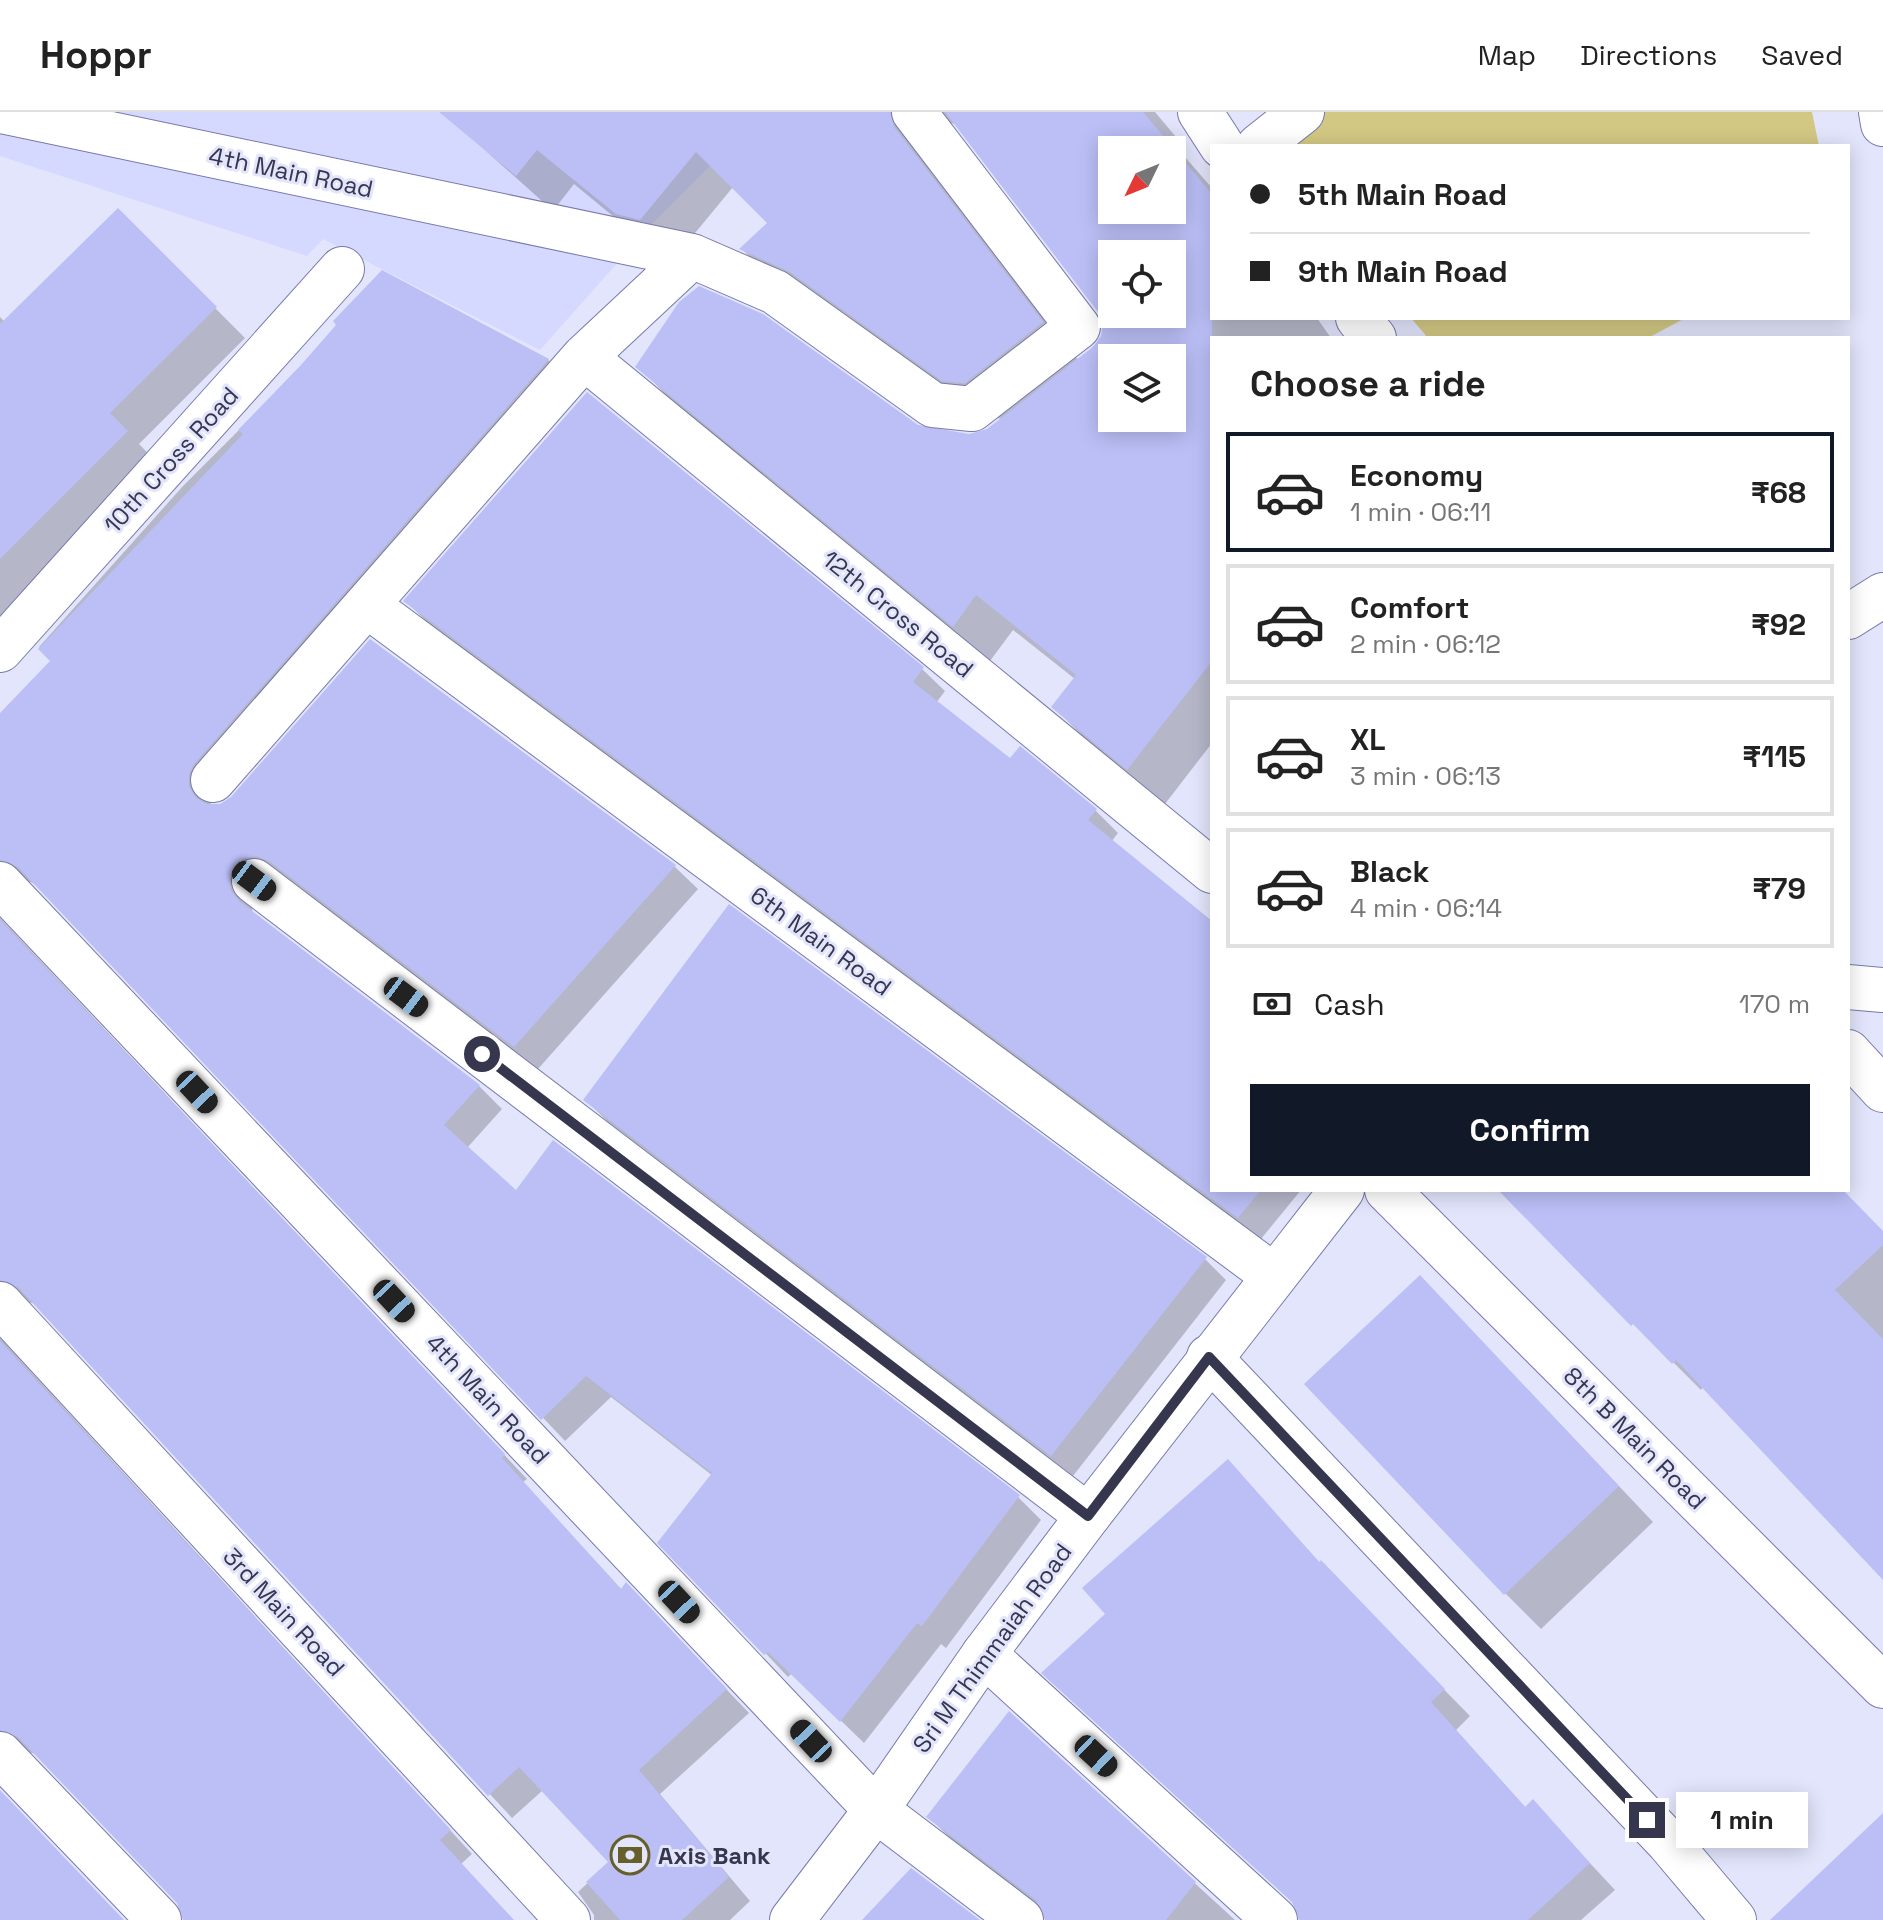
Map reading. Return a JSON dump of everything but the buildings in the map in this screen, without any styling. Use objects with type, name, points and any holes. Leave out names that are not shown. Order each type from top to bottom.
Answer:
[{"type":"street","name":"4th Main Road","points":[[6,112],[692,256]]},
{"type":"street","points":[[213,780],[584,357],[692,256],[775,292],[933,405],[972,409],[1078,327],[914,112]]},
{"type":"street","points":[[1200,112],[1221,144]]},
{"type":"street","points":[[1262,144],[1302,112]]},
{"type":"street","points":[[1881,112],[1883,124]]},
{"type":"street","name":"10th Cross Road","points":[[0,650],[342,269]]},
{"type":"street","points":[[1360,320],[1372,336]]},
{"type":"street","name":"12th Cross Road","points":[[584,357],[1210,869]]},
{"type":"street","points":[[1850,616],[1883,595]]},
{"type":"street","name":"6th Main Road","points":[[368,606],[1274,1276]]},
{"type":"street","points":[[254,881],[1088,1516]]},
{"type":"street","name":"4th Main Road","points":[[0,884],[876,1810],[1021,1920]]},
{"type":"street","points":[[1850,987],[1883,990]]},
{"type":"street","points":[[1850,1054],[1883,1090]]},
{"type":"street","name":"Sri M Thimmaiah Road","points":[[792,1920],[876,1810],[984,1654],[1209,1357],[1340,1192]]},
{"type":"street","name":"8th B Main Road","points":[[1389,1192],[1883,1686]]},
{"type":"street","name":"3rd Main Road","points":[[0,1304],[568,1920]]},
{"type":"street","points":[[1209,1357],[1669,1843],[1734,1920]]},
{"type":"street","points":[[984,1654],[1275,1920]]},
{"type":"street","points":[[0,1754],[159,1920]]},
{"type":"shaded area","points":[[0,112],[764,112],[653,223],[540,350],[323,239],[307,256],[0,156]]},
{"type":"shaded area","points":[[1322,112],[1812,112],[1819,144],[1278,144]]},
{"type":"shaded area","points":[[1413,320],[1681,320],[1652,336],[1426,336]]},
{"type":"place","name":"Axis Bank","points":[[630,1855]]},
{"type":"route","points":[[482,1054],[1088,1516],[1209,1357],[1647,1820]]}]
